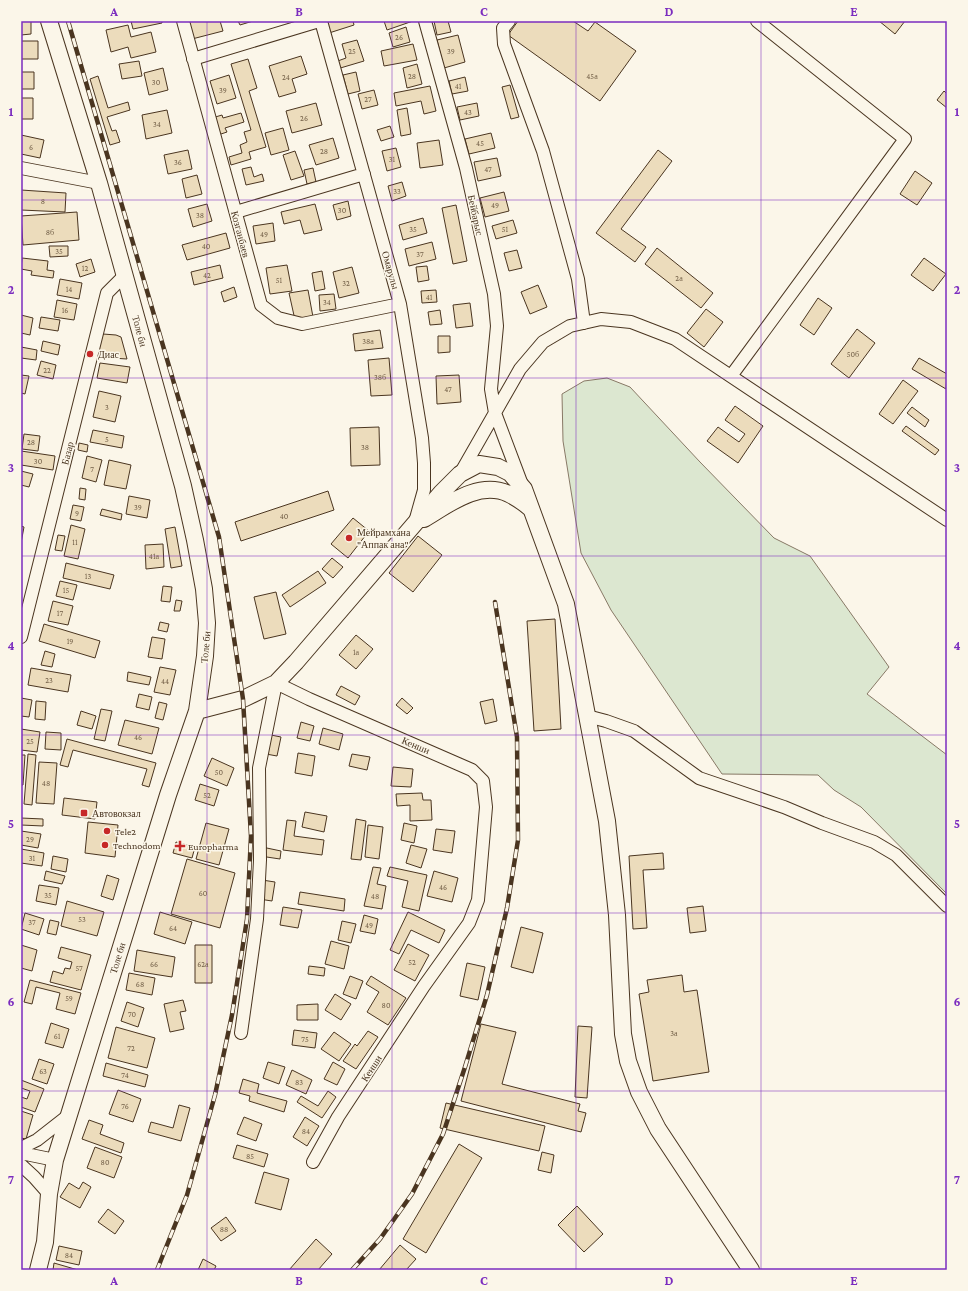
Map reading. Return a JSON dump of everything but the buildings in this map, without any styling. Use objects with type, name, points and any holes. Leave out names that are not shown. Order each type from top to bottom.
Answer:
[{"type":"main road","name":"Толе би","points":[[38,1270],[45,1242],[49,1194],[56,1160],[168,795],[197,711],[206,656],[207,623],[204,589],[183,486],[99,183],[49,21]]},
{"type":"main road","points":[[197,711],[243,699],[276,683],[296,662],[440,493],[460,474],[479,464],[498,467],[510,473],[524,489],[566,604],[607,821],[617,916],[623,1034],[628,1061],[639,1092],[658,1129],[751,1270]]},
{"type":"main road","points":[[414,525],[468,493],[489,489],[509,494],[530,508]]},
{"type":"street","name":"Козганбаев","points":[[183,21],[261,304],[278,318],[302,324],[400,304]]},
{"type":"street","points":[[193,59],[320,21]]},
{"type":"street","name":"Омарулы","points":[[320,21],[400,304],[422,438],[424,462],[424,490],[414,525]]},
{"type":"street","name":"Бейбарыс","points":[[425,21],[466,168],[494,294],[497,326],[491,389],[495,413],[524,489]]},
{"type":"street","points":[[509,21],[503,28],[504,44],[543,151],[578,279],[584,323]]},
{"type":"street","points":[[731,376],[906,139],[757,21]]},
{"type":"street","points":[[21,169],[99,183]]},
{"type":"street","points":[[236,212],[364,174]]},
{"type":"street","name":"Базар","points":[[21,637],[107,293],[125,275]]},
{"type":"street","points":[[460,474],[520,369],[543,342],[570,326],[601,319],[632,322],[675,339],[947,520]]},
{"type":"street","points":[[241,1033],[257,919],[260,860],[259,768],[276,683]]},
{"type":"street","name":"Кенши","points":[[276,683],[309,699],[472,770],[482,780],[486,807],[478,900],[469,923],[424,986],[338,1117],[313,1162]]},
{"type":"street","points":[[587,716],[634,731],[699,778],[784,807],[874,842],[896,855],[947,906]]},
{"type":"street","points":[[21,1148],[37,1140],[69,1115]]},
{"type":"street","points":[[21,1153],[56,1160]]},
{"type":"street","points":[[21,1165],[34,1176],[49,1194]]},
{"type":"green space","points":[[607,378],[630,387],[774,538],[810,556],[889,667],[867,694],[947,755],[947,894],[861,807],[834,790],[818,775],[722,774],[611,610],[581,553],[563,441],[562,394],[584,381]]},
{"type":"railway","points":[[68,21],[219,537],[243,699],[251,836],[247,919],[232,1015],[215,1095],[187,1195],[157,1270]]},
{"type":"railway","points":[[352,1270],[380,1239],[412,1194],[443,1134],[487,995],[507,908],[518,840],[517,737],[495,602]]},
{"type":"place","name":"Диас","points":[[90,354]]},
{"type":"place","name":"Мейрамхана \"Аппак ана\"","points":[[349,538]]},
{"type":"place","name":"Автовокзал","points":[[84,813]]},
{"type":"place","name":"Tele2","points":[[107,831]]},
{"type":"place","name":"Technodom","points":[[105,845]]},
{"type":"place","name":"Europharma","points":[[180,846]]}]
